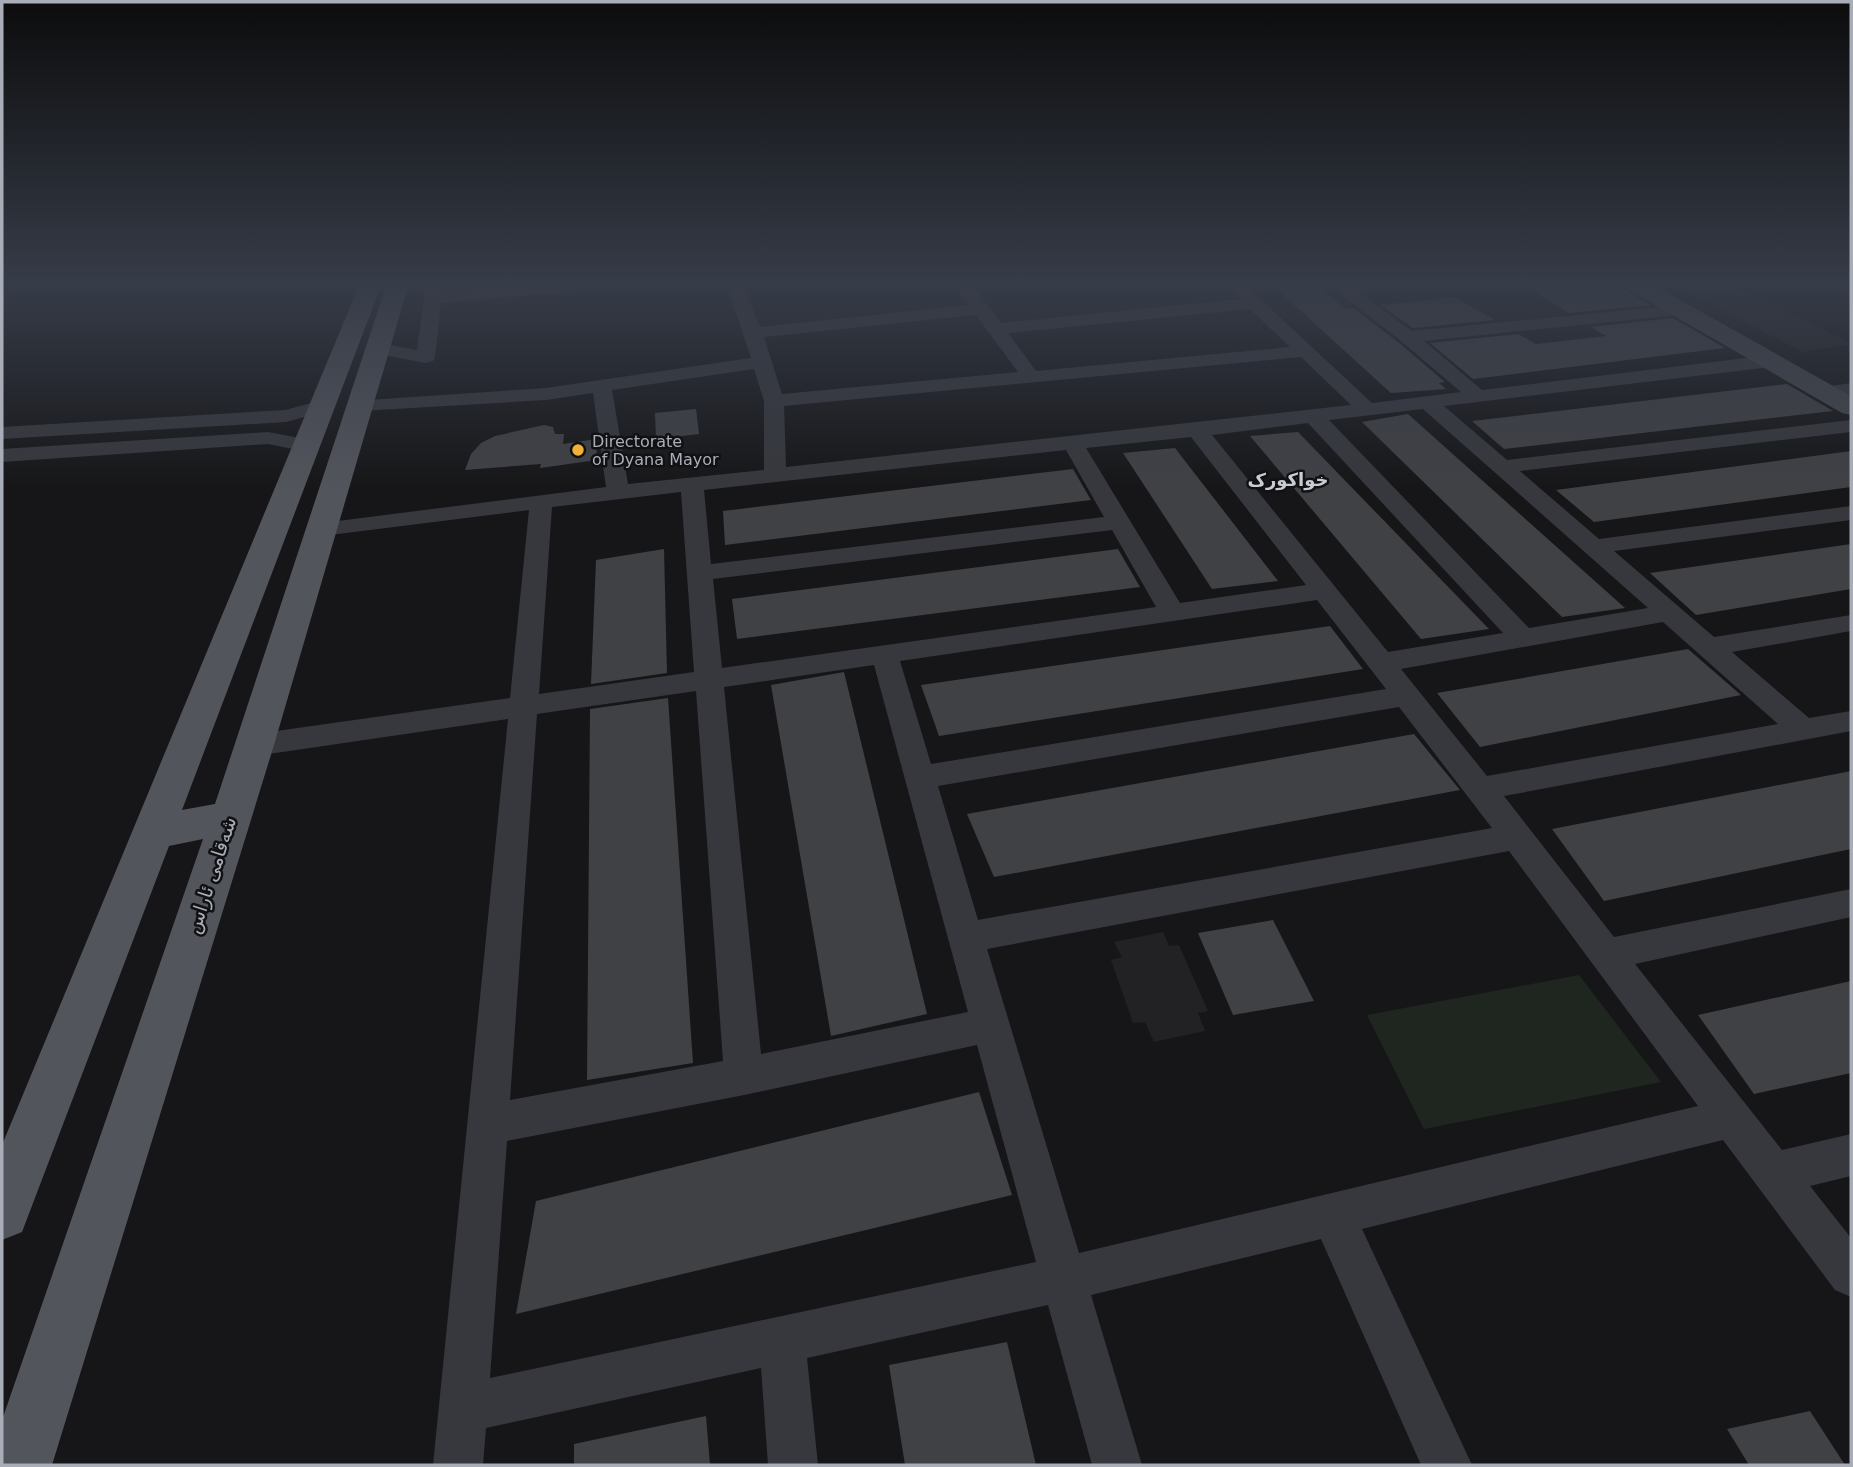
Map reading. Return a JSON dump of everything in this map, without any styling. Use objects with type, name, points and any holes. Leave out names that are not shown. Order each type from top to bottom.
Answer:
[{"type":"main road","name":"شەقامی ئاراس","points":[[19,1465],[255,744],[322,529],[342,406],[355,351]]},
{"type":"main road","name":"شەقامی ئاراس","points":[[2,1212],[308,446],[342,406],[377,351]]},
{"type":"main road","points":[[153,832],[229,818]]},
{"type":"street","points":[[393,351],[426,357],[427,351]]},
{"type":"street","points":[[759,351],[774,401],[775,477]]},
{"type":"street","points":[[1012,351],[1031,377]]},
{"type":"street","points":[[774,401],[1301,351]]},
{"type":"street","points":[[1306,351],[1367,409]]},
{"type":"street","points":[[1425,351],[1477,396]]},
{"type":"street","points":[[1754,351],[1851,407]]},
{"type":"street","points":[[2,433],[286,416],[342,406],[546,394],[763,362]]},
{"type":"street","points":[[322,529],[618,492],[1073,444],[1772,362]]},
{"type":"street","points":[[602,387],[618,492]]},
{"type":"street","points":[[1824,392],[1851,389]]},
{"type":"street","points":[[1427,402],[1803,729]]},
{"type":"street","points":[[1313,416],[1523,638]]},
{"type":"street","points":[[1502,467],[1851,426]]},
{"type":"street","points":[[1197,430],[1480,789],[1851,1274]]},
{"type":"street","points":[[2,456],[268,438],[308,446]]},
{"type":"street","points":[[1073,444],[1172,612]]},
{"type":"street","points":[[692,486],[744,1076]]},
{"type":"street","points":[[458,1465],[541,503]]},
{"type":"street","points":[[1593,547],[1851,513]]},
{"type":"street","points":[[700,573],[1119,522]]},
{"type":"street","points":[[255,744],[1322,591]]},
{"type":"street","points":[[1380,663],[1668,613]]},
{"type":"street","points":[[1707,648],[1851,623]]},
{"type":"street","points":[[884,652],[1117,1465]]},
{"type":"street","points":[[920,777],[1406,696]]},
{"type":"street","points":[[1480,789],[1851,721]]},
{"type":"street","points":[[966,938],[1516,837]]},
{"type":"street","points":[[1606,954],[1851,903]]},
{"type":"street","points":[[489,1124],[744,1076],[991,1025]]},
{"type":"street","points":[[465,1408],[1064,1279],[1731,1118]]},
{"type":"street","points":[[1773,1173],[1851,1155]]},
{"type":"street","points":[[1332,1214],[1447,1465]]},
{"type":"street","points":[[782,1340],[793,1465]]},
{"type":"shaded area","points":[[1163,932],[1169,946],[1179,945],[1208,1011],[1198,1013],[1205,1031],[1154,1042],[1145,1022],[1133,1023],[1111,960],[1122,957],[1114,942]]},
{"type":"shaded area","points":[[1579,975],[1661,1082],[1424,1129],[1367,1015]]},
{"type":"building","points":[[1345,351],[1409,351],[1445,382],[1439,383],[1446,389],[1391,393]]},
{"type":"building","points":[[1440,351],[1697,351],[1473,379]]},
{"type":"building","points":[[1787,384],[1833,411],[1504,449],[1472,421]]},
{"type":"building","points":[[696,409],[699,434],[656,439],[655,413]]},
{"type":"building","points":[[1408,414],[1625,608],[1562,617],[1362,422]]},
{"type":"building","points":[[544,425],[553,427],[555,434],[564,434],[563,444],[596,439],[597,460],[540,468],[541,464],[465,470],[471,454],[481,443],[495,436]]},
{"type":"building","points":[[1298,432],[1489,629],[1421,639],[1250,436]]},
{"type":"building","points":[[1175,448],[1278,581],[1212,589],[1123,453]]},
{"type":"building","points":[[1851,451],[1851,487],[1594,522],[1556,490]]},
{"type":"building","points":[[1073,469],[1091,500],[725,545],[723,511]]},
{"type":"building","points":[[1851,544],[1851,589],[1696,615],[1650,573]]},
{"type":"building","points":[[664,549],[667,673],[591,684],[596,560]]},
{"type":"building","points":[[1118,549],[1140,587],[737,639],[732,599]]},
{"type":"building","points":[[1330,626],[1363,669],[939,736],[921,685]]},
{"type":"building","points":[[1688,649],[1741,695],[1480,747],[1437,693]]},
{"type":"building","points":[[844,672],[927,1014],[831,1036],[771,685]]},
{"type":"building","points":[[668,698],[693,1063],[587,1080],[590,709]]},
{"type":"building","points":[[1414,734],[1460,790],[994,877],[967,814]]},
{"type":"building","points":[[1851,771],[1851,849],[1604,901],[1552,829]]},
{"type":"building","points":[[1273,920],[1314,1001],[1233,1015],[1198,933]]},
{"type":"building","points":[[1851,981],[1851,1073],[1754,1094],[1698,1015]]},
{"type":"building","points":[[979,1092],[1012,1195],[516,1314],[536,1201]]},
{"type":"building","points":[[1007,1342],[1036,1465],[905,1465],[889,1365]]},
{"type":"building","points":[[1810,1411],[1845,1465],[1749,1465],[1727,1429]]},
{"type":"building","points":[[706,1416],[710,1465],[574,1465],[574,1444]]},
{"type":"place","name":"Directorate of Dyana Mayor","points":[[578,450]]},
{"type":"district","name":"خواکورک","points":[[1288,479]]}]
